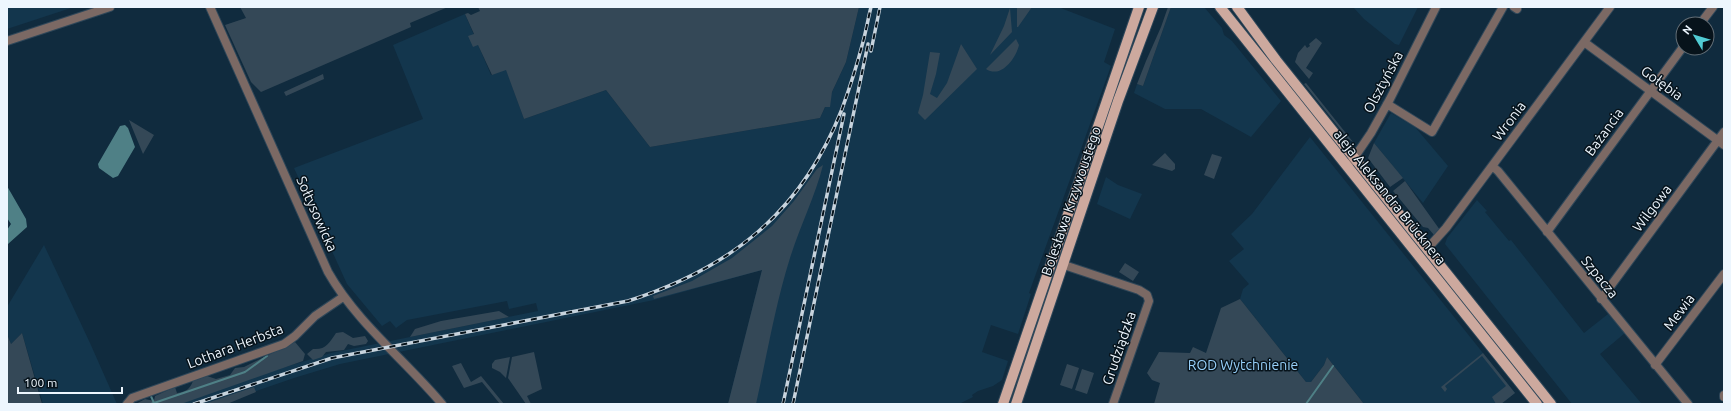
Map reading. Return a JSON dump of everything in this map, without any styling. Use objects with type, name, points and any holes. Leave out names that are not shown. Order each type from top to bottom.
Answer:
[{"type":"main road","name":"Bolesława Krzywoustego","points":[[1003,404],[1139,7]]},
{"type":"main road","name":"Bolesława Krzywoustego","points":[[1016,404],[1118,101],[1154,7]]},
{"type":"main road","name":"aleja Aleksandra Brücknera","points":[[1220,7],[1537,404]]},
{"type":"main road","name":"aleja Aleksandra Brücknera","points":[[1240,9],[1276,60],[1551,404]]},
{"type":"street","points":[[7,41],[110,7]]},
{"type":"street","name":"Sołtysowicka","points":[[210,7],[328,272],[343,297],[442,404]]},
{"type":"street","name":"Olsztyńska","points":[[1346,166],[1355,158],[1387,104],[1436,7]]},
{"type":"street","points":[[1387,104],[1432,132],[1503,7]]},
{"type":"street","name":"Wronia","points":[[1427,249],[1446,228],[1610,7]]},
{"type":"street","points":[[1706,16],[1712,7]]},
{"type":"street","name":"Gołębia","points":[[1584,42],[1721,143]]},
{"type":"street","name":"Bażancia","points":[[1547,232],[1676,56]]},
{"type":"street","name":"Wilgowa","points":[[1601,299],[1721,143],[1724,132]]},
{"type":"street","name":"Szpacza","points":[[1492,166],[1498,171],[1655,366],[1688,404]]},
{"type":"street","name":"Grudziądzka","points":[[1064,265],[1139,290],[1147,295],[1149,300],[1113,404]]},
{"type":"street","name":"Mewia","points":[[1655,366],[1724,274]]},
{"type":"street","name":"Lothara Herbsta","points":[[127,404],[132,398],[284,344],[295,336],[315,316],[343,297]]},
{"type":"shaded area","points":[[7,7],[74,7],[7,29]]},
{"type":"shaded area","points":[[859,7],[1058,7],[1115,29],[1104,62],[1111,66],[1029,293],[1031,294],[1018,334],[991,325],[982,352],[1008,361],[1002,380],[993,386],[978,391],[972,395],[973,397],[959,404],[728,404],[762,270],[654,300],[340,364],[219,404],[171,404],[331,353],[538,311],[536,303],[509,309],[507,301],[407,320],[396,328],[390,321],[382,326],[347,284],[294,168],[423,119],[393,45],[465,14],[491,75],[506,69],[524,119],[606,90],[650,147],[820,118],[846,62]]},
{"type":"shaded area","points":[[1171,7],[1204,7],[1222,28],[1224,35],[1232,41],[1281,101],[1251,137],[1201,109],[1165,109],[1134,93],[1137,84],[1143,86]]},
{"type":"shaded area","points":[[1353,7],[1418,7],[1399,45],[1395,44],[1364,19]]},
{"type":"shaded area","points":[[1391,113],[1415,127],[1448,166],[1423,203],[1374,143]]},
{"type":"shaded area","points":[[125,125],[128,128],[135,147],[118,176],[113,178],[99,168],[98,164],[120,126]]},
{"type":"shaded area","points":[[1310,137],[1515,393],[1501,404],[1364,404],[1327,357],[1324,365],[1311,382],[1306,382],[1240,299],[1243,289],[1249,284],[1229,261],[1244,249],[1231,234],[1252,214]]},
{"type":"shaded area","points":[[1106,177],[1118,185],[1142,194],[1130,219],[1097,204]]},
{"type":"shaded area","points":[[7,186],[26,219],[27,227],[8,244],[7,249],[7,230],[11,224],[7,218]]},
{"type":"shaded area","points":[[1477,200],[1509,241],[1511,240],[1584,333],[1608,314],[1625,333],[1600,354],[1641,403],[1640,404],[1572,404],[1445,244],[1447,238]]},
{"type":"shaded area","points":[[44,245],[117,404],[43,404],[22,333],[11,344],[7,334],[7,307]]},
{"type":"green space","points":[[240,7],[448,7],[410,23],[411,27],[261,92],[251,82],[225,25],[246,18]]},
{"type":"green space","points":[[478,7],[859,7],[846,62],[832,92],[830,107],[825,107],[820,118],[650,147],[606,90],[524,119],[506,70],[492,75],[478,45],[473,47],[468,36],[474,34],[465,14],[468,13],[471,15],[480,11]]},
{"type":"green space","points":[[1017,7],[1032,7],[1018,27],[1017,27]]},
{"type":"green space","points":[[1168,7],[1171,7],[1143,86],[1137,84],[1161,27]]},
{"type":"green space","points":[[1010,8],[1012,32],[990,55],[1004,26]]},
{"type":"green space","points":[[1316,38],[1322,43],[1306,68],[1313,73],[1309,79],[1295,62],[1298,53],[1305,45],[1307,48]]},
{"type":"green space","points":[[1016,39],[1019,45],[1015,56],[1007,66],[997,71],[986,69]]},
{"type":"green space","points":[[961,44],[977,69],[925,120],[918,113],[923,95],[930,52],[940,53],[930,94],[937,98],[947,83]]},
{"type":"green space","points":[[1122,71],[1013,404],[1011,404],[1023,360]]},
{"type":"green space","points":[[323,74],[324,79],[286,96],[284,92]]},
{"type":"green space","points":[[1306,83],[1353,142],[1348,139],[1304,84]]},
{"type":"green space","points":[[129,120],[154,135],[143,154]]},
{"type":"green space","points":[[1374,143],[1403,178],[1390,187],[1368,158]]},
{"type":"green space","points":[[1165,153],[1175,164],[1175,169],[1172,171],[1152,165]]},
{"type":"green space","points":[[1212,154],[1222,157],[1214,179],[1204,175]]},
{"type":"green space","points":[[823,165],[816,189],[794,246],[785,276],[756,404],[728,404],[762,270],[654,299],[653,296],[692,281],[732,258],[772,226],[794,201],[817,169]]},
{"type":"green space","points":[[1405,181],[1440,230],[1434,235],[1428,228],[1423,227],[1393,191]]},
{"type":"green space","points":[[1125,263],[1139,272],[1133,281],[1119,272]]},
{"type":"green space","name":"ROD Wytchnienie","points":[[1240,299],[1306,382],[1311,382],[1324,365],[1327,357],[1364,404],[1154,404],[1160,383],[1152,380],[1147,373],[1159,352],[1190,353],[1193,347],[1206,353],[1221,308]]},
{"type":"green space","points":[[499,311],[509,317],[410,337],[415,329],[441,321]]},
{"type":"green space","points":[[343,332],[353,338],[365,336],[368,341],[366,344],[354,346],[348,344],[344,350],[326,352],[322,357],[313,360],[307,354],[313,349],[324,347],[336,333]]},
{"type":"green space","points":[[22,333],[42,404],[7,404],[7,334],[11,344]]},
{"type":"green space","points":[[295,342],[305,354],[303,361],[181,404],[136,404],[145,399],[154,401],[155,396],[175,387],[177,393],[183,392],[189,388],[193,381],[207,376],[216,379],[230,375],[235,368],[244,367]]},
{"type":"green space","points":[[534,352],[542,389],[527,396],[531,404],[526,404],[508,378],[512,357]]},
{"type":"green space","points":[[1483,353],[1515,393],[1501,404],[1496,404],[1492,397],[1506,386],[1482,356],[1445,386],[1447,389],[1445,392],[1441,387]]},
{"type":"green space","points":[[510,357],[506,378],[500,372],[492,368],[492,364],[495,360]]},
{"type":"green space","points":[[461,363],[471,382],[481,376],[504,404],[500,404],[482,382],[464,388],[452,366]]},
{"type":"green space","points":[[1067,364],[1079,368],[1072,389],[1060,385]]},
{"type":"green space","points":[[1082,369],[1094,373],[1087,394],[1075,390]]},
{"type":"green space","points":[[254,387],[256,392],[227,404],[204,404]]},
{"type":"waterway","points":[[154,403],[245,372],[267,356]]},
{"type":"waterway","points":[[1306,404],[1333,366]]},
{"type":"waterway","points":[[150,394],[154,403],[151,404]]},
{"type":"railway","points":[[194,404],[332,358],[628,301],[665,288],[699,272],[730,253],[759,231],[784,206],[806,178],[826,145],[842,109],[851,84],[871,7]]},
{"type":"railway","points":[[871,51],[880,7]]},
{"type":"railway","points":[[793,404],[868,44]]},
{"type":"railway","points":[[783,404],[844,114]]}]
